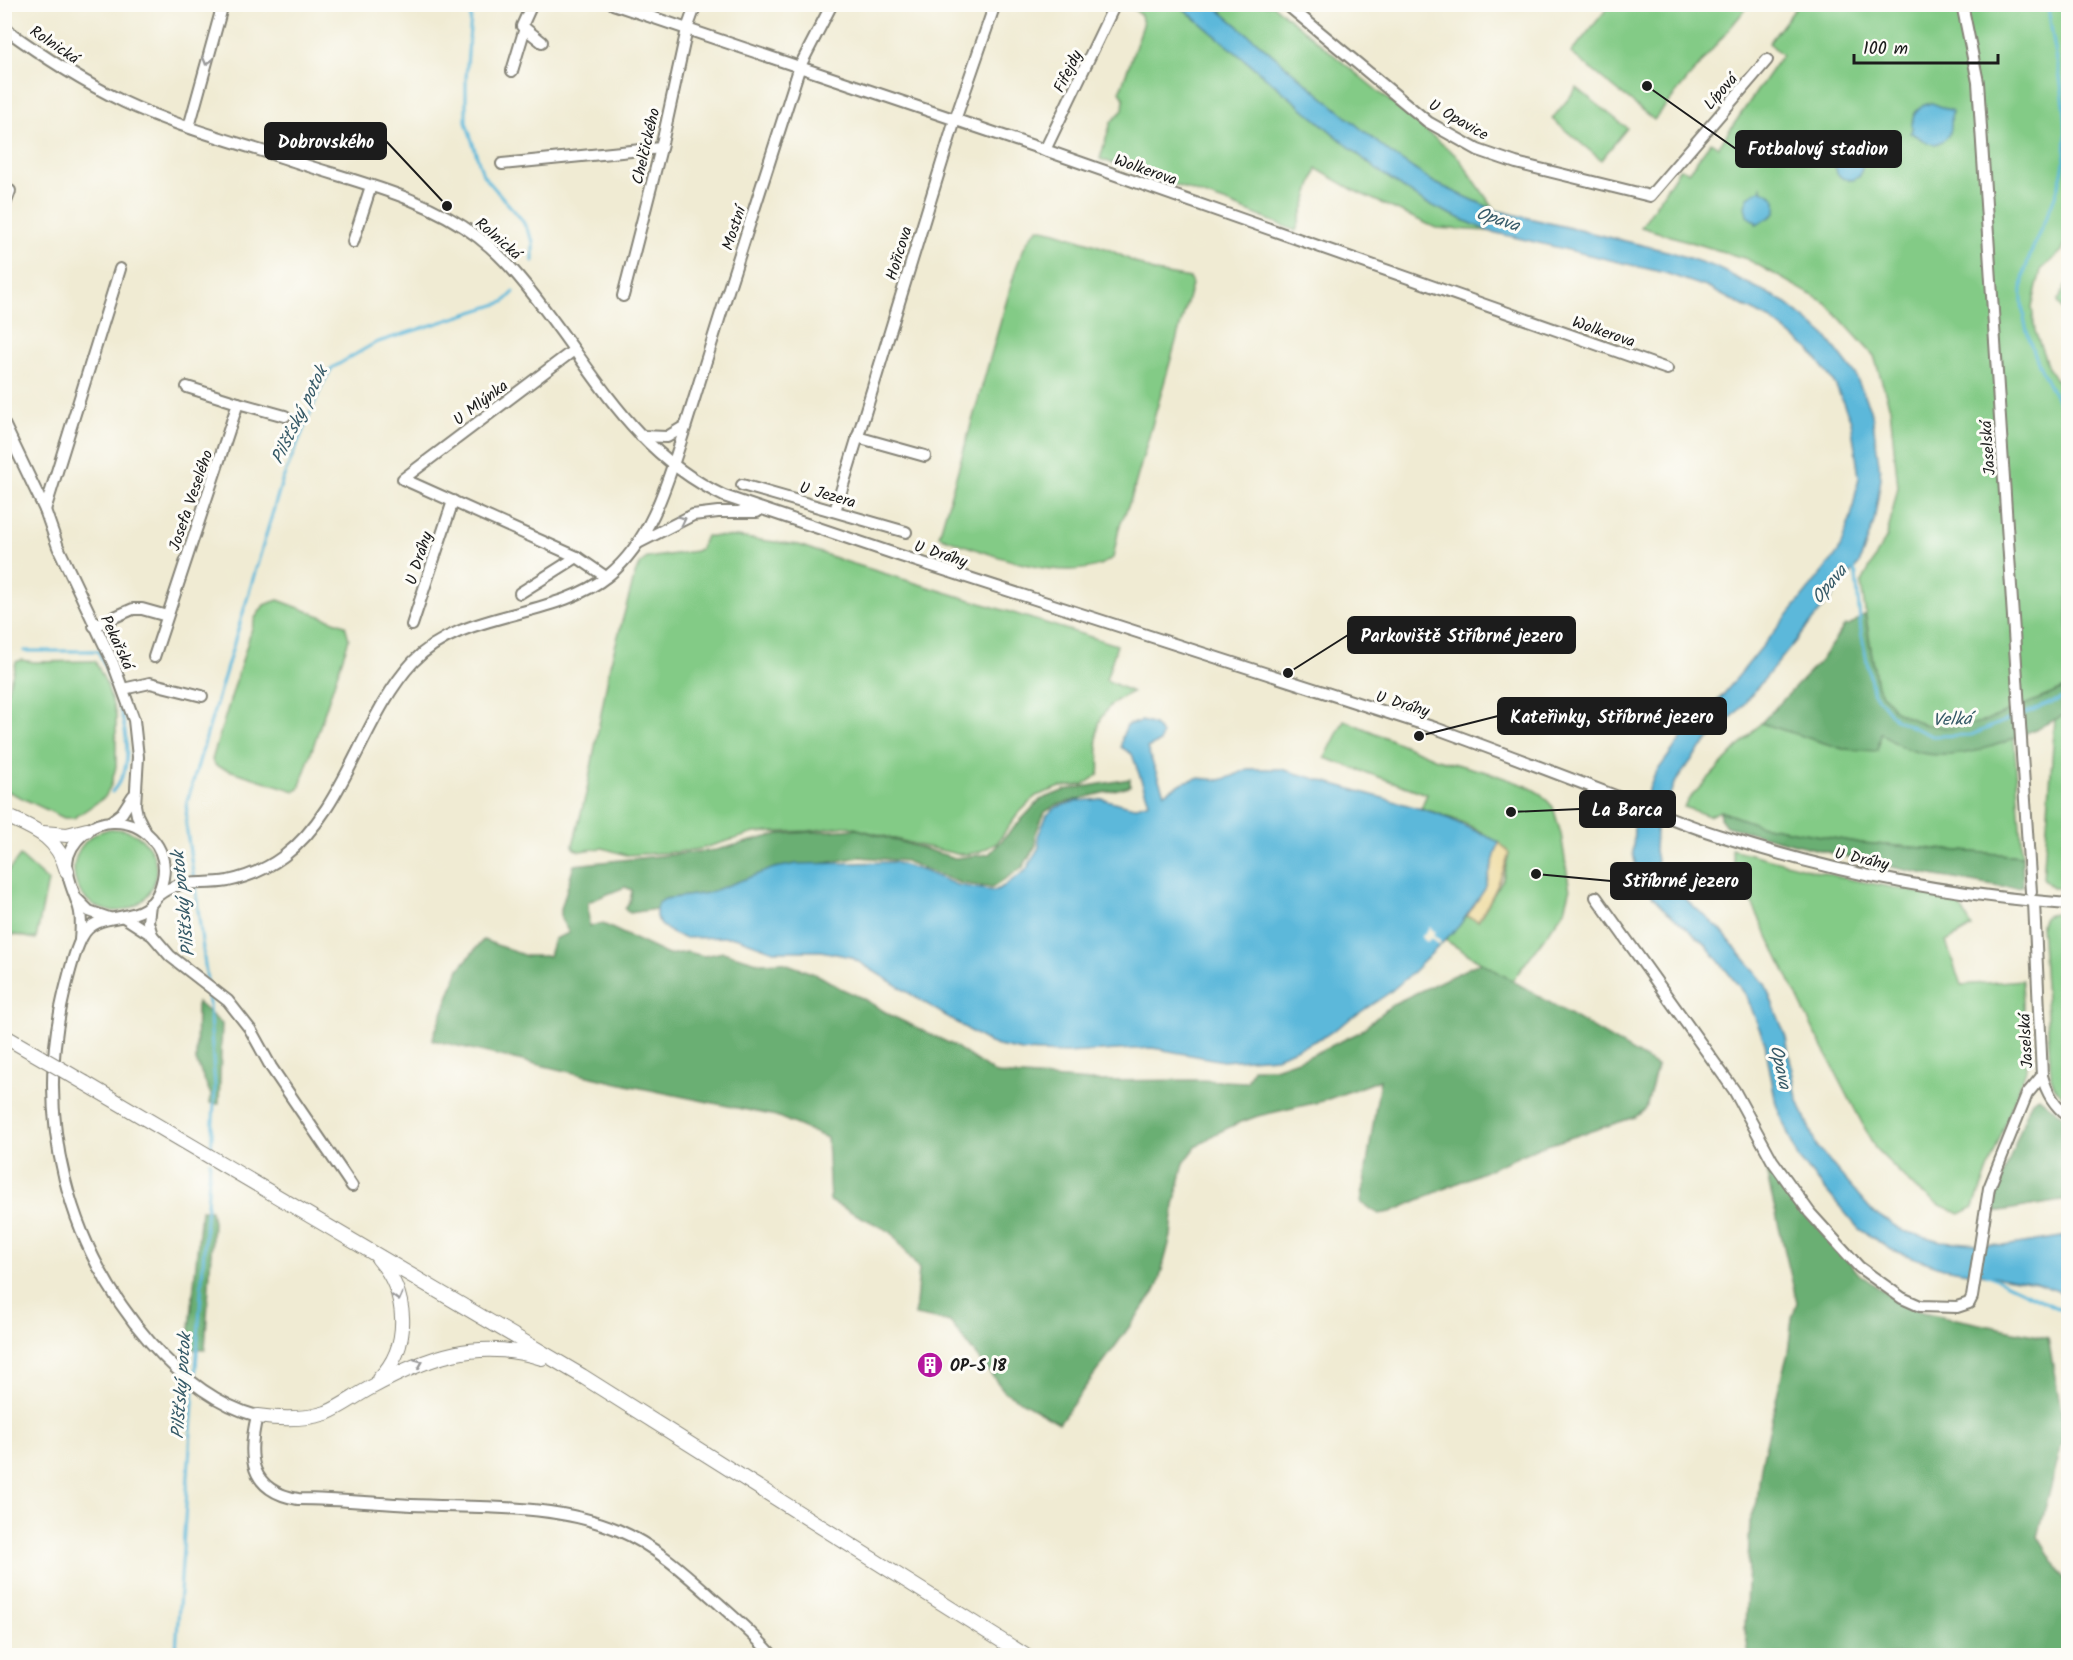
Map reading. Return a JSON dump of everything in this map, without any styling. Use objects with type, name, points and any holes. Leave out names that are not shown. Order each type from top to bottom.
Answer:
[{"type":"main road","points":[[4,815],[43,833],[67,835],[87,830]]},
{"type":"main road","points":[[43,833],[59,849],[67,871]]},
{"type":"main road","points":[[4,1036],[582,1376],[1026,1656]]},
{"type":"main road","points":[[367,1248],[382,1263],[393,1281],[400,1300],[402,1322],[400,1343],[394,1359],[383,1375],[367,1389]]},
{"type":"main road","points":[[257,1416],[285,1419],[306,1417],[335,1409],[367,1389],[410,1367],[432,1358],[478,1350],[524,1353],[554,1362],[582,1376]]},
{"type":"street","points":[[189,127],[223,4]]},
{"type":"street","points":[[532,4],[522,26],[542,42]]},
{"type":"street","name":"Wolkerova","points":[[613,4],[1045,150],[1667,369]]},
{"type":"street","name":"Chelčického","points":[[623,296],[661,148],[687,29],[696,4]]},
{"type":"street","name":"Mostní","points":[[673,466],[800,66],[832,4]]},
{"type":"street","name":"Hořicova","points":[[835,511],[954,120],[995,4]]},
{"type":"street","name":"Fifejdy","points":[[1045,150],[1115,4]]},
{"type":"street","name":"U Opavice","points":[[1286,4],[1428,122],[1478,150],[1516,163],[1650,196]]},
{"type":"street","name":"Jaselská","points":[[1596,897],[1734,1090],[1772,1160],[1810,1213],[1859,1267],[1902,1298],[1920,1306],[1957,1307],[1969,1303],[1972,1297],[1989,1188],[2027,1094],[2042,1076],[1978,82],[1962,4]]},
{"type":"street","name":"Rolnická","points":[[4,28],[69,73],[124,102],[189,127],[412,200],[463,226],[486,243],[524,283],[618,410],[641,436],[673,466]]},
{"type":"street","points":[[512,71],[525,28]]},
{"type":"street","name":"Lípová","points":[[1650,196],[1767,60]]},
{"type":"street","points":[[502,164],[661,148]]},
{"type":"street","points":[[353,242],[371,186]]},
{"type":"street","points":[[4,189],[10,191],[4,207]]},
{"type":"street","points":[[45,510],[120,269]]},
{"type":"street","name":"U Mlýnka","points":[[453,501],[403,479],[574,350]]},
{"type":"street","points":[[187,387],[285,416]]},
{"type":"street","name":"Josefa Veselého","points":[[154,657],[238,403]]},
{"type":"street","name":"Pekařská","points":[[4,424],[45,510],[58,547],[94,626],[113,663],[134,720],[138,757],[134,793],[137,815],[145,831]]},
{"type":"street","points":[[641,436],[672,436],[686,426]]},
{"type":"street","points":[[858,437],[925,456]]},
{"type":"street","name":"U Dráhy","points":[[184,882],[207,883],[244,877],[284,856],[297,844],[326,807],[388,694],[415,660],[438,642],[459,632],[567,597],[588,589],[606,577],[638,543],[673,466],[703,486],[745,504],[1435,728],[1714,834],[1842,870],[1914,885],[2032,897],[2068,904]]},
{"type":"street","name":"U Jezera","points":[[742,485],[906,532]]},
{"type":"street","points":[[453,501],[577,557],[606,577]]},
{"type":"street","name":"U Dráhy","points":[[412,625],[453,501]]},
{"type":"street","name":"U Dráhy","points":[[638,543],[693,515],[718,512],[769,512]]},
{"type":"street","points":[[520,593],[577,557]]},
{"type":"street","points":[[94,626],[133,609],[142,609],[167,616]]},
{"type":"street","points":[[123,689],[150,683],[202,696]]},
{"type":"street","points":[[110,822],[128,806],[134,793]]},
{"type":"street","points":[[152,935],[148,922],[152,901],[161,887],[164,875],[163,862],[157,845],[145,831],[128,823],[110,822],[87,830],[72,848],[67,871],[80,917],[80,940],[63,999],[54,1051],[54,1106],[62,1171],[79,1225],[106,1282],[140,1331],[165,1359],[203,1391],[234,1408],[257,1416],[251,1441],[252,1460],[262,1481],[282,1495],[298,1499],[530,1511],[593,1521],[620,1531],[651,1548],[689,1577],[773,1656]]},
{"type":"street","points":[[163,862],[184,882]]},
{"type":"street","points":[[80,940],[91,926],[100,921],[133,915],[167,888],[184,882]]},
{"type":"street","points":[[73,894],[89,911],[112,918]]},
{"type":"street","points":[[123,918],[152,935],[170,956],[222,996],[241,1016],[271,1067],[352,1186]]},
{"type":"street","points":[[2042,1076],[2053,1102],[2068,1116]]},
{"type":"green space","points":[[1128,5],[1179,5],[1377,170],[1424,202],[1488,231],[1436,228],[1357,192],[1317,169],[1296,231],[1227,203],[1100,159],[1111,122],[1123,110],[1124,99],[1120,91],[1143,25],[1141,15]]},
{"type":"green space","points":[[1213,5],[1273,5],[1458,157],[1495,210],[1435,183],[1390,153]]},
{"type":"green space","points":[[1610,5],[1749,5],[1654,120],[1571,53]]},
{"type":"green space","points":[[1798,5],[2063,5],[2068,40],[2068,235],[2062,251],[2041,270],[2032,307],[2035,331],[2048,367],[2068,399],[2068,687],[1983,722],[1950,728],[1922,724],[1895,711],[1877,687],[1861,584],[1887,536],[1898,487],[1890,408],[1874,356],[1826,303],[1747,259],[1641,227],[1680,168],[1688,172],[1711,142],[1718,147],[1782,55],[1769,43]]},
{"type":"green space","points":[[1577,88],[1627,128],[1601,160],[1552,119]]},
{"type":"green space","points":[[1038,228],[1108,249],[1155,272],[1190,278],[1192,285],[1132,496],[1119,528],[1113,558],[1095,567],[1074,570],[1026,565],[939,536],[1016,268],[1028,241]]},
{"type":"green space","points":[[2068,283],[2068,321],[2058,302]]},
{"type":"green space","points":[[706,536],[736,537],[799,545],[1117,645],[1106,680],[1132,692],[1111,705],[1099,724],[1097,741],[1099,774],[1083,785],[1061,787],[1036,796],[1018,814],[997,843],[969,854],[957,854],[847,826],[808,831],[755,833],[700,849],[677,852],[626,855],[603,848],[580,851],[574,849],[610,665],[636,571],[647,558],[696,551],[701,548]]},
{"type":"green space","points":[[278,600],[345,625],[349,639],[299,789],[295,791],[216,766],[212,760],[255,618],[264,605]]},
{"type":"green space","points":[[1865,614],[1877,687],[1895,711],[1922,724],[1950,728],[1983,722],[2068,687],[2068,713],[2000,744],[1950,755],[1926,754],[1903,747],[1881,733],[1878,751],[1843,749],[1761,723],[1820,661],[1845,625],[1849,626]]},
{"type":"green space","points":[[21,660],[34,662],[95,661],[107,685],[116,715],[116,767],[105,797],[74,818],[64,818],[5,790],[5,698],[16,662]]},
{"type":"green space","points":[[2068,713],[2068,895],[2062,895],[2061,888],[2052,888],[2043,878],[2055,719]]},
{"type":"green space","points":[[1344,720],[1437,759],[1490,773],[1527,786],[1541,794],[1553,807],[1561,834],[1570,891],[1565,910],[1512,981],[1445,940],[1467,916],[1478,921],[1503,879],[1509,853],[1479,831],[1421,808],[1427,794],[1325,758]]},
{"type":"green space","points":[[1761,723],[1843,749],[1881,733],[1887,738],[1977,749],[2014,738],[2022,856],[1861,843],[1759,825],[1720,811],[1709,816],[1684,807]]},
{"type":"green space","points":[[1130,779],[1130,786],[1056,805],[1045,812],[1035,835],[1036,845],[1023,867],[992,888],[960,883],[905,861],[860,857],[758,875],[708,893],[665,899],[656,909],[630,913],[625,909],[630,902],[632,890],[625,887],[588,902],[589,926],[603,924],[668,955],[687,952],[704,956],[723,952],[761,963],[782,962],[820,976],[892,1016],[953,1045],[996,1074],[1091,1081],[1247,1082],[1253,1068],[1274,1068],[1312,1055],[1358,1033],[1393,1004],[1481,962],[1657,1066],[1646,1109],[1635,1117],[1538,1148],[1391,1212],[1379,1214],[1361,1203],[1380,1080],[1323,1101],[1258,1116],[1215,1134],[1196,1147],[1184,1163],[1174,1205],[1171,1236],[1154,1293],[1059,1423],[1005,1392],[950,1322],[915,1315],[919,1269],[891,1232],[830,1201],[827,1138],[776,1116],[631,1086],[432,1040],[459,969],[483,940],[526,956],[549,956],[554,939],[569,933],[561,919],[561,909],[574,865],[716,850],[779,834],[857,829],[955,858],[989,854],[1040,800],[1065,790]]},
{"type":"green space","points":[[1720,811],[1759,825],[1861,843],[2022,856],[2023,886],[2000,887],[1930,875],[1813,848],[1726,826],[1720,818]]},
{"type":"green space","points":[[115,829],[131,832],[144,841],[153,854],[156,870],[153,886],[144,899],[131,908],[115,911],[99,908],[86,899],[77,886],[74,870],[77,854],[86,841],[99,832]]},
{"type":"green space","points":[[1731,849],[1844,878],[1957,900],[1972,927],[1946,942],[1961,985],[2022,980],[2026,1069],[1974,1207],[1960,1214],[1938,1204],[1916,1189],[1875,1148],[1807,1017],[1735,868]]},
{"type":"green space","points":[[20,856],[48,881],[36,939],[5,933],[5,875]]},
{"type":"green space","points":[[2059,909],[2068,910],[2068,1105],[2054,1086],[2051,1077],[2041,924],[2045,917],[2058,913]]},
{"type":"green space","points":[[197,1002],[222,1024],[219,1104],[210,1103],[211,1095],[196,1061]]},
{"type":"green space","points":[[2039,1097],[2068,1120],[2068,1200],[1994,1212],[1997,1193],[2028,1109],[2032,1101]]},
{"type":"green space","points":[[1762,1155],[1859,1274],[1897,1301],[1922,1312],[2048,1338],[2065,1432],[2038,1537],[2068,1585],[2068,1655],[1749,1656],[1745,1628],[1750,1522],[1757,1502],[1761,1466],[1788,1353],[1792,1318],[1797,1302]]},
{"type":"green space","points":[[201,1210],[211,1210],[213,1222],[205,1350],[188,1349]]},
{"type":"sand","points":[[1499,842],[1509,853],[1496,888],[1478,921],[1467,916],[1485,889]]},
{"type":"water","name":"Opava","points":[[1179,5],[1213,5],[1390,153],[1435,183],[1495,210],[1671,252],[1715,267],[1783,301],[1825,335],[1855,374],[1872,414],[1881,478],[1874,522],[1859,564],[1739,710],[1699,750],[1674,784],[1656,830],[1655,851],[1659,870],[1678,893],[1720,929],[1765,984],[1786,1037],[1797,1098],[1817,1147],[1873,1212],[1903,1231],[1941,1241],[2004,1246],[2068,1236],[2068,1295],[2036,1283],[1943,1268],[1892,1250],[1859,1229],[1798,1158],[1776,1104],[1765,1043],[1746,995],[1705,944],[1663,908],[1639,881],[1633,853],[1634,826],[1655,774],[1683,736],[1723,695],[1838,553],[1851,517],[1859,477],[1851,421],[1835,384],[1809,349],[1771,320],[1706,287],[1665,273],[1488,231],[1424,202],[1377,170]]},
{"type":"water","points":[[1932,103],[1952,111],[1950,134],[1936,144],[1910,133],[1912,120],[1918,108]]},
{"type":"water","points":[[1829,143],[1837,145],[1842,154],[1852,153],[1859,158],[1863,164],[1860,176],[1853,180],[1842,178],[1837,173],[1835,165],[1822,161],[1822,150]]},
{"type":"water","points":[[1761,187],[1773,196],[1776,208],[1773,215],[1756,224],[1747,216],[1745,206],[1748,197]]},
{"type":"water","points":[[1142,721],[1154,725],[1162,734],[1160,742],[1147,748],[1164,793],[1197,778],[1220,780],[1247,769],[1281,769],[1439,814],[1499,842],[1485,889],[1459,926],[1412,973],[1389,993],[1325,1036],[1276,1057],[1223,1061],[1153,1048],[1065,1053],[1022,1051],[998,1046],[851,957],[821,951],[774,951],[735,937],[684,938],[673,934],[661,925],[656,917],[659,903],[665,899],[708,893],[774,868],[796,864],[894,862],[924,871],[957,885],[994,891],[1026,870],[1039,847],[1038,836],[1047,815],[1057,807],[1077,801],[1102,799],[1134,807],[1149,802],[1132,754],[1121,747],[1127,725]]},
{"type":"pier","points":[[1430,927],[1435,932],[1433,935],[1441,942],[1439,945],[1431,938],[1427,942],[1421,937]]},
{"type":"waterway","name":"Pilšťský potok","points":[[472,4],[466,78],[466,122],[483,175],[522,220],[533,241],[533,261]]},
{"type":"waterway","points":[[2048,4],[2063,98],[2065,154],[2059,184],[2030,256],[2022,289],[2026,327],[2032,347],[2048,384],[2068,416]]},
{"type":"waterway","name":"Pilšťský potok","points":[[194,880],[186,824],[187,802],[282,481],[322,385],[332,368],[375,343],[504,302],[514,292]]},
{"type":"waterway","name":"Velká","points":[[1853,568],[1856,575],[1861,631],[1873,692],[1895,719],[1932,736],[1971,735],[2017,716]]},
{"type":"waterway","points":[[24,651],[98,651],[110,678],[127,743],[124,772],[112,792]]},
{"type":"waterway","name":"Velká","points":[[2023,714],[2068,696]]},
{"type":"waterway","name":"Pilšťský potok","points":[[195,886],[207,981]]},
{"type":"waterway","name":"Pilšťský potok","points":[[208,990],[215,1088],[211,1151]]},
{"type":"waterway","name":"Pilšťský potok","points":[[195,1382],[210,1161]]},
{"type":"waterway","points":[[1986,1274],[2068,1313]]},
{"type":"waterway","name":"Pilšťský potok","points":[[183,1656],[176,1650],[194,1388]]},
{"type":"place","name":"Fotbalový stadion","points":[[1647,86]]},
{"type":"place","name":"Dobrovského","points":[[447,206]]},
{"type":"place","name":"Parkoviště Stříbrné jezero","points":[[1288,673]]},
{"type":"place","name":"Kateřinky, Stříbrné jezero","points":[[1419,736]]},
{"type":"place","name":"La Barca","points":[[1511,812]]},
{"type":"place","name":"Stříbrné jezero","points":[[1536,874]]},
{"type":"place","name":"OP-S 18","points":[[930,1365]]}]
